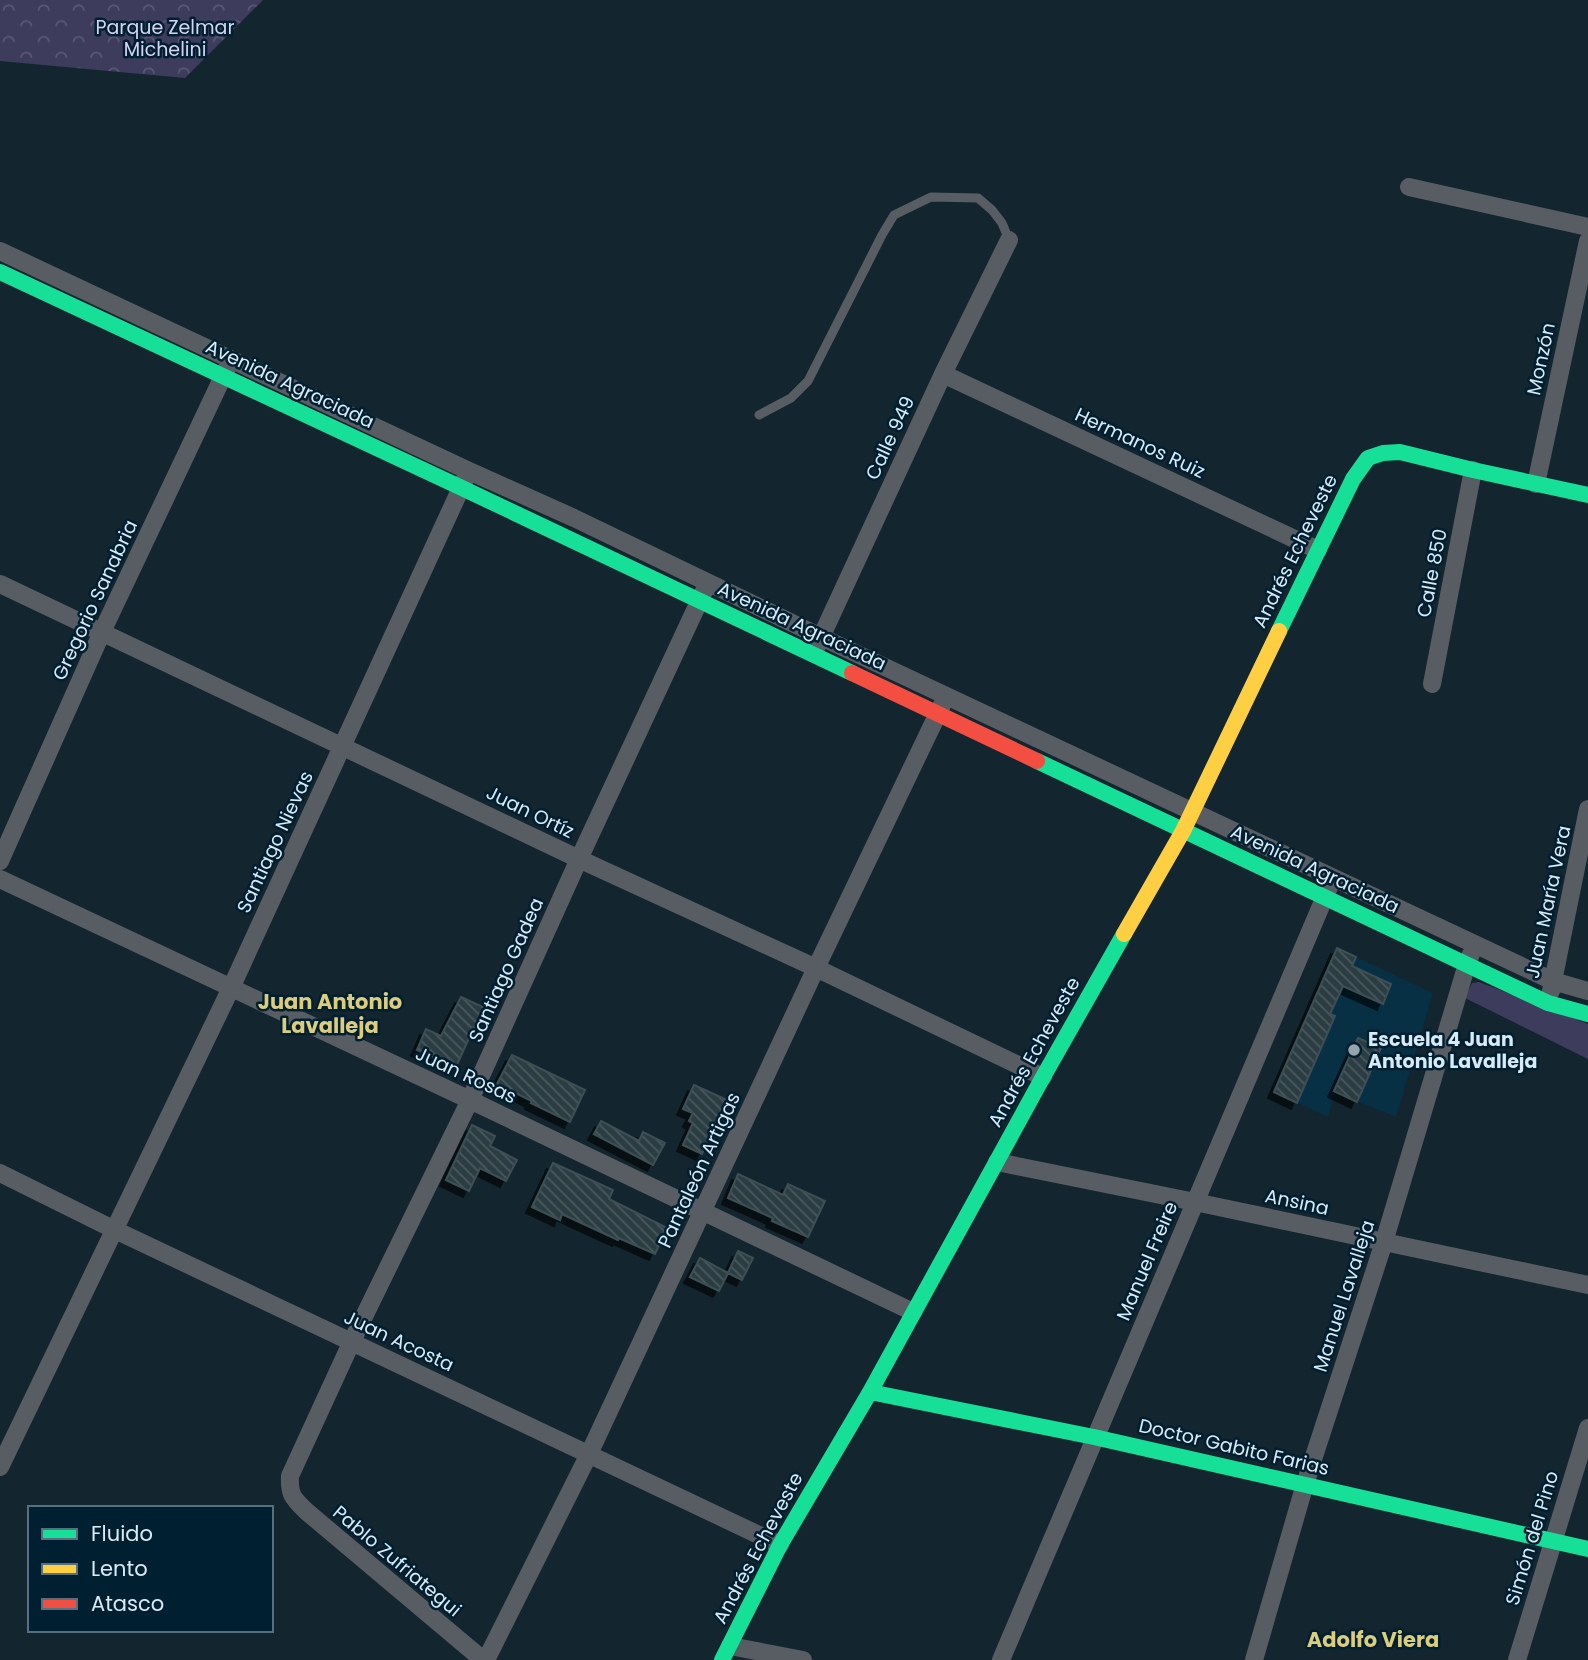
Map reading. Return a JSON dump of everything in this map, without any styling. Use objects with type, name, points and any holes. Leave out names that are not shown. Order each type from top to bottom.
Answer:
[{"type":"street","points":[[1409,187],[1588,227]]},
{"type":"street","name":"Calle 949","points":[[813,655],[943,374],[1009,240]]},
{"type":"street","name":"Monzón","points":[[1536,484],[1588,241]]},
{"type":"street","name":"Avenida Agraciada","points":[[0,251],[708,581],[821,637],[1553,981],[1588,991]]},
{"type":"street","name":"Avenida Agraciada","points":[[0,272],[700,600],[1548,1003],[1588,1014]]},
{"type":"street","name":"Gregorio Sanabria","points":[[0,861],[102,632],[232,358]]},
{"type":"street","name":"Hermanos Ruiz","points":[[943,374],[1318,551]]},
{"type":"street","name":"Andrés Echeveste","points":[[726,1653],[780,1545],[870,1392],[1043,1077],[1193,813],[1353,480],[1368,457],[1383,453],[1400,452],[1474,470]]},
{"type":"street","points":[[1474,470],[1588,495]]},
{"type":"street","name":"Calle 850","points":[[1432,684],[1474,470]]},
{"type":"street","name":"Santiago Nievas","points":[[0,1467],[231,988],[469,471]]},
{"type":"street","name":"Santiago Gadea","points":[[289,1490],[290,1476],[352,1341],[470,1100],[708,581]]},
{"type":"street","name":"Juan Ortíz","points":[[0,584],[1043,1077]]},
{"type":"street","name":"Pantaleón Artigas","points":[[484,1660],[589,1454],[946,696]]},
{"type":"street","name":"Juan María Vera","points":[[1548,1003],[1588,809]]},
{"type":"street","name":"Manuel Freire","points":[[1001,1660],[1333,878]]},
{"type":"street","name":"Juan Rosas","points":[[0,879],[912,1312]]},
{"type":"street","name":"Manuel Lavalleja","points":[[1254,1660],[1305,1485],[1384,1242],[1467,964],[1476,945]]},
{"type":"street","name":"Ansina","points":[[997,1162],[1588,1285]]},
{"type":"street","name":"Juan Acosta","points":[[0,1173],[780,1545]]},
{"type":"street","name":"Doctor Gabito Farias","points":[[870,1392],[1094,1437],[1588,1549]]},
{"type":"street","name":"Simón del Pino","points":[[1517,1660],[1588,1427]]},
{"type":"street","name":"Pablo Zufriategui","points":[[289,1490],[293,1499],[306,1511],[484,1660]]},
{"type":"street","points":[[726,1653],[803,1660]]},
{"type":"lane","points":[[759,415],[791,398],[808,382],[894,215],[930,197],[978,198],[1002,223],[1009,240]]},
{"type":"shaded area","name":"Escuela 4 Juan Antonio Lavalleja","points":[[1337,948],[1433,993],[1396,1117],[1335,1092],[1328,1117],[1274,1092]]},
{"type":"green space","name":"Parque Zelmar Michelini","points":[[0,0],[263,0],[185,78],[0,61]]},
{"type":"green space","points":[[1479,982],[1588,1024],[1588,1059],[1465,998],[1472,983]]},
{"type":"building","points":[[1337,948],[1356,957],[1352,966],[1391,984],[1383,1004],[1343,986],[1330,1014],[1335,1016],[1297,1103],[1274,1092]]},
{"type":"building","points":[[461,997],[485,1008],[456,1067],[417,1050],[426,1029],[441,1036]]},
{"type":"building","points":[[1358,1038],[1381,1048],[1357,1102],[1334,1091]]},
{"type":"building","points":[[512,1055],[585,1090],[570,1122],[497,1084]]},
{"type":"building","points":[[694,1085],[727,1100],[702,1154],[683,1145],[693,1123],[689,1121],[693,1113],[683,1109]]},
{"type":"building","points":[[601,1121],[639,1141],[643,1132],[665,1143],[653,1165],[594,1134]]},
{"type":"building","points":[[472,1125],[495,1136],[490,1146],[517,1160],[506,1181],[480,1168],[469,1191],[446,1180]]},
{"type":"building","points":[[553,1163],[613,1190],[609,1199],[667,1228],[655,1254],[562,1214],[560,1220],[532,1207]]},
{"type":"building","points":[[738,1174],[783,1195],[788,1184],[825,1201],[808,1237],[728,1198]]},
{"type":"building","points":[[738,1251],[753,1258],[742,1280],[728,1273]]},
{"type":"building","points":[[700,1258],[728,1273],[719,1291],[690,1277]]},
{"type":"traffic: fast","points":[[0,272],[852,673]]},
{"type":"traffic: fast","points":[[1279,631],[1353,479],[1368,458],[1383,453],[1400,452],[1588,495]]},
{"type":"traffic: fast","points":[[1037,761],[1548,1003],[1588,1014]]},
{"type":"traffic: fast","points":[[722,1660],[780,1545],[870,1392],[1124,934]]},
{"type":"traffic: fast","points":[[870,1392],[1094,1437],[1588,1549]]},
{"type":"traffic: slow","points":[[1124,934],[1183,831],[1279,631]]},
{"type":"traffic: jam","points":[[852,673],[1037,761]]},
{"type":"place","name":"Escuela 4 Juan Antonio Lavalleja","points":[[1354,1050]]},
{"type":"district","name":"Juan Antonio Lavalleja","points":[[330,1013]]},
{"type":"district","name":"Adolfo Viera","points":[[1373,1639]]}]
